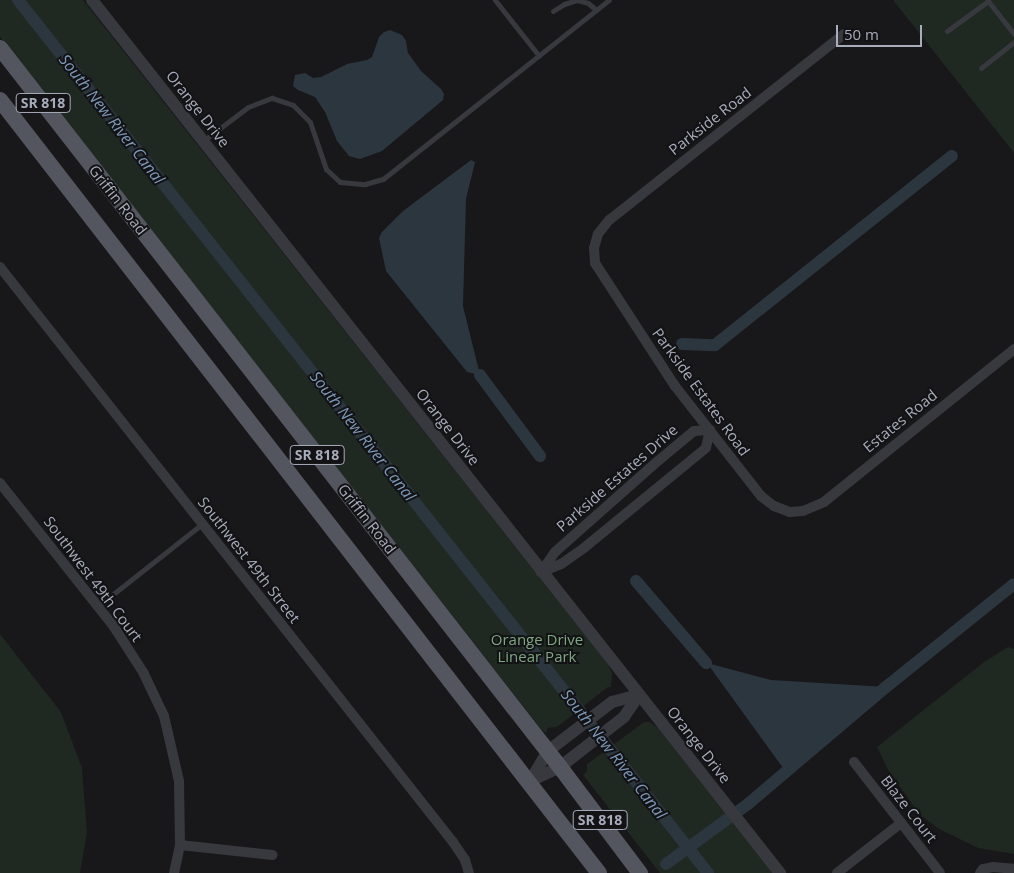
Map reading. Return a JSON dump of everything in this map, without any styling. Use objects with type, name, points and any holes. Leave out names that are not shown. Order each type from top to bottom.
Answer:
[{"type":"main road","name":"Griffin Road","points":[[0,48],[548,751],[640,873]]},
{"type":"main road","name":"Griffin Road","points":[[0,100],[599,873]]},
{"type":"street","name":"Orange Drive","points":[[92,0],[780,873]]},
{"type":"street","name":"Parkside Road","points":[[598,234],[609,220],[844,34]]},
{"type":"street","name":"Parkside Estates Road","points":[[598,234],[594,248],[595,263],[674,386],[761,496],[774,506],[790,512],[803,511]]},
{"type":"street","name":"Southwest 49th Street","points":[[0,267],[453,842],[465,860],[469,873]]},
{"type":"street","name":"Estates Road","points":[[803,511],[824,502],[1014,349]]},
{"type":"street","name":"Parkside Estates Drive","points":[[710,430],[706,448],[584,548],[561,564],[541,572],[554,552],[694,431],[710,430]]},
{"type":"street","name":"Southwest 49th Court","points":[[0,482],[114,627],[143,672],[164,716],[179,781],[180,845],[174,873]]},
{"type":"street","points":[[635,482],[647,497]]},
{"type":"street","points":[[530,782],[548,751],[612,702],[639,695]]},
{"type":"street","points":[[530,782],[560,767],[624,717],[639,695]]},
{"type":"street","name":"Blaze Court","points":[[854,762],[940,873]]},
{"type":"street","points":[[837,873],[901,823]]},
{"type":"street","points":[[180,845],[272,855]]},
{"type":"street","points":[[980,873],[983,869],[993,867],[1014,869]]},
{"type":"lane","points":[[495,0],[539,56]]},
{"type":"lane","points":[[553,11],[564,4],[577,0],[588,3],[596,10]]},
{"type":"lane","points":[[203,141],[248,107],[272,98],[294,105],[310,122],[326,169],[340,182],[364,184],[383,179],[610,0]]},
{"type":"lane","points":[[947,31],[988,1],[1014,34]]},
{"type":"lane","points":[[981,68],[1014,42]]},
{"type":"lane","points":[[98,606],[202,524]]},
{"type":"green space","name":"Orange Drive Linear Park","points":[[0,0],[83,0],[608,664],[612,673],[611,687],[608,687],[557,727],[548,728],[546,733],[541,729],[0,37]]},
{"type":"green space","points":[[893,0],[1014,0],[1014,153]]},
{"type":"green space","points":[[0,634],[61,712],[82,768],[87,833],[80,873],[0,873]]},
{"type":"green space","points":[[1008,647],[1014,649],[1014,854],[978,848],[939,829],[919,814],[887,768],[877,747],[984,662]]},
{"type":"green space","points":[[644,722],[650,722],[659,729],[774,873],[660,873],[583,775],[587,771],[587,764]]},
{"type":"shaded area","points":[[390,30],[402,35],[406,41],[408,53],[421,71],[441,89],[444,94],[443,100],[382,151],[360,159],[349,156],[337,141],[325,112],[315,97],[293,86],[295,75],[305,73],[313,78],[321,77],[347,64],[367,60],[372,57],[379,37],[384,32]]},
{"type":"shaded area","points":[[471,160],[475,162],[466,199],[463,306],[480,375],[467,372],[386,271],[379,238],[382,232],[403,211]]},
{"type":"shaded area","points":[[707,663],[771,680],[886,687],[786,772]]},
{"type":"waterway","name":"South New River Canal","points":[[18,0],[708,873]]},
{"type":"waterway","points":[[682,344],[715,345],[952,156]]},
{"type":"waterway","points":[[480,375],[540,456]]},
{"type":"waterway","points":[[636,581],[706,663]]},
{"type":"waterway","points":[[666,864],[748,804],[886,687],[1014,584]]}]
